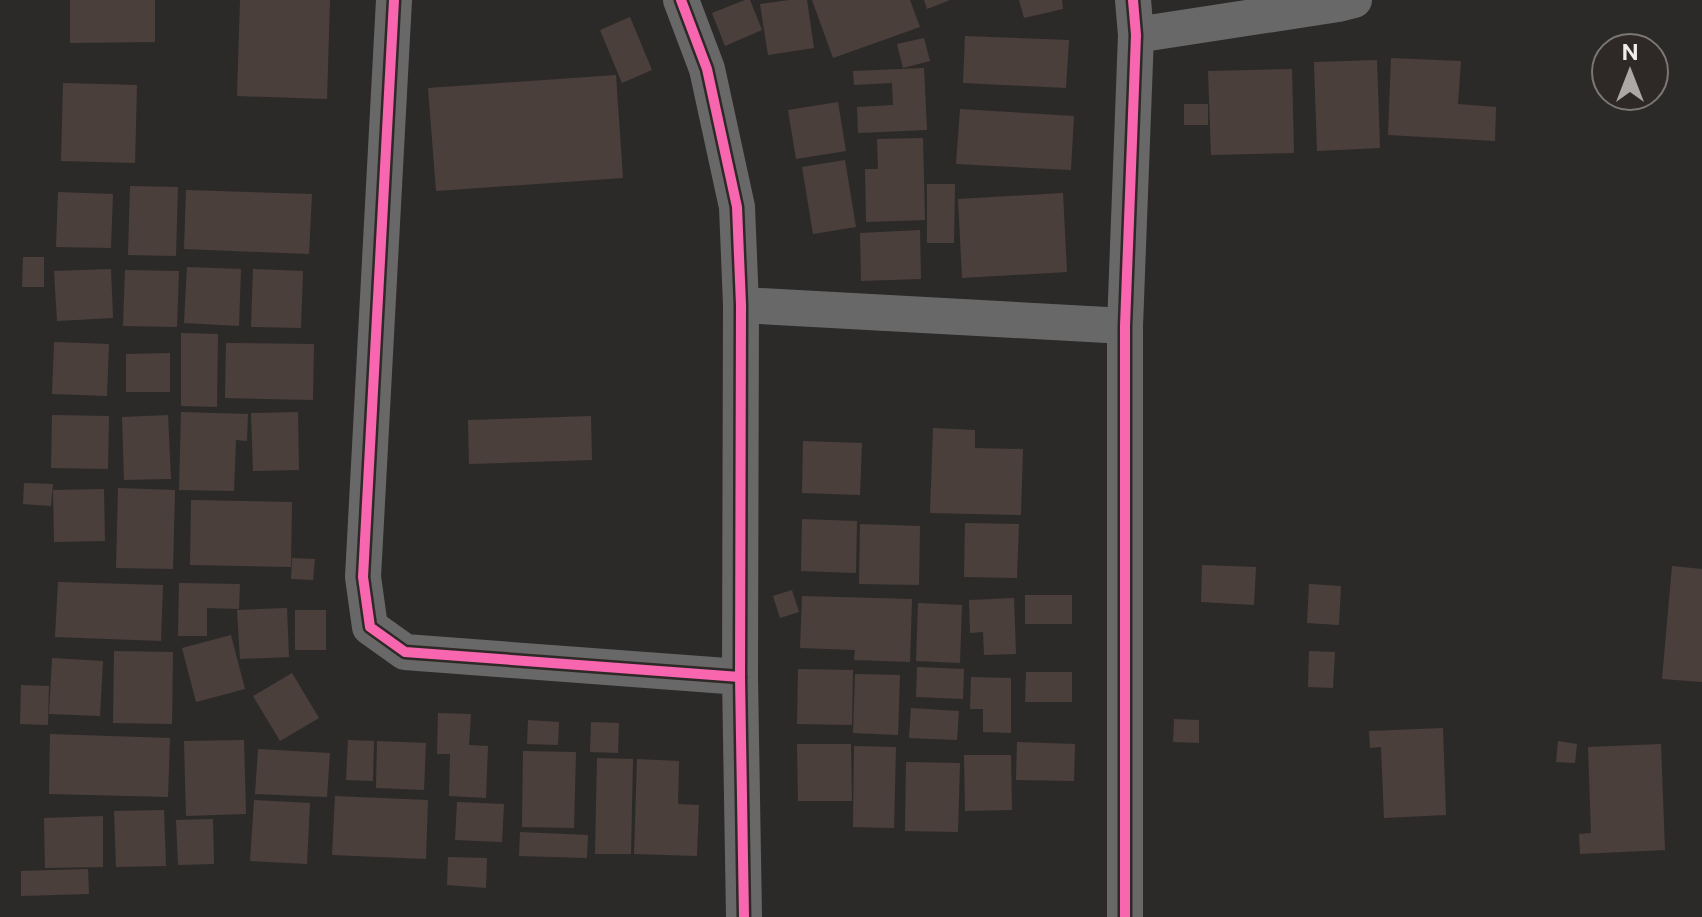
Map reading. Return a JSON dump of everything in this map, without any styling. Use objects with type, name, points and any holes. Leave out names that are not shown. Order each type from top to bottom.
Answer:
[{"type":"street","points":[[394,0],[363,577],[370,627],[405,652],[740,677]]},
{"type":"street","points":[[681,0],[707,69],[737,207],[741,305],[740,677],[744,917]]},
{"type":"street","points":[[1125,917],[1125,326],[1136,35],[1133,0]]},
{"type":"street","points":[[1136,35],[1354,0]]},
{"type":"street","points":[[741,305],[1125,326]]},
{"type":"building","points":[[70,0],[155,0],[155,42],[70,43]]},
{"type":"building","points":[[240,0],[330,0],[327,99],[237,96]]},
{"type":"building","points":[[750,0],[762,30],[725,46],[712,13]]},
{"type":"building","points":[[807,0],[814,48],[768,55],[760,4]]},
{"type":"building","points":[[812,0],[910,0],[920,27],[833,58]]},
{"type":"building","points":[[924,0],[950,0],[927,9]]},
{"type":"building","points":[[1019,0],[1062,0],[1063,9],[1024,18]]},
{"type":"building","points":[[630,17],[652,70],[622,83],[600,30]]},
{"type":"building","points":[[965,36],[1069,40],[1066,88],[963,83]]},
{"type":"building","points":[[924,38],[930,61],[903,68],[897,44]]},
{"type":"building","points":[[1391,58],[1461,61],[1458,104],[1496,107],[1495,141],[1388,135]]},
{"type":"building","points":[[1377,60],[1380,148],[1317,151],[1314,62]]},
{"type":"building","points":[[924,68],[927,130],[858,133],[857,107],[893,105],[892,83],[854,85],[853,71]]},
{"type":"building","points":[[1292,69],[1294,153],[1211,155],[1208,71]]},
{"type":"building","points":[[616,75],[623,178],[436,191],[428,88]]},
{"type":"building","points":[[63,83],[137,85],[135,163],[61,161]]},
{"type":"building","points":[[838,102],[846,151],[796,159],[788,110]]},
{"type":"building","points":[[1184,104],[1208,104],[1208,125],[1184,125]]},
{"type":"building","points":[[960,109],[1074,116],[1071,170],[956,164]]},
{"type":"building","points":[[923,138],[925,220],[866,222],[865,169],[878,169],[877,139]]},
{"type":"building","points":[[845,160],[856,227],[813,234],[802,167]]},
{"type":"building","points":[[927,184],[955,184],[954,243],[927,243]]},
{"type":"building","points":[[130,186],[178,187],[176,256],[128,255]]},
{"type":"building","points":[[186,190],[312,194],[309,254],[184,249]]},
{"type":"building","points":[[58,192],[113,194],[111,248],[56,247]]},
{"type":"building","points":[[1063,193],[1067,272],[962,278],[958,199]]},
{"type":"building","points":[[920,230],[921,279],[861,281],[860,233]]},
{"type":"building","points":[[23,257],[44,257],[44,287],[22,287]]},
{"type":"building","points":[[187,267],[241,269],[239,326],[184,323]]},
{"type":"building","points":[[111,269],[113,318],[57,321],[54,271]]},
{"type":"building","points":[[253,269],[303,271],[301,328],[251,327]]},
{"type":"building","points":[[125,270],[179,271],[177,327],[123,326]]},
{"type":"building","points":[[181,333],[218,334],[217,407],[181,406]]},
{"type":"building","points":[[54,342],[109,344],[107,396],[52,394]]},
{"type":"building","points":[[226,343],[314,344],[313,400],[225,398]]},
{"type":"building","points":[[170,353],[170,392],[126,392],[126,354]]},
{"type":"building","points":[[181,412],[248,414],[247,441],[236,440],[234,491],[179,490]]},
{"type":"building","points":[[298,412],[299,470],[253,471],[251,413]]},
{"type":"building","points":[[52,415],[109,416],[108,469],[51,468]]},
{"type":"building","points":[[168,415],[171,479],[124,480],[122,417]]},
{"type":"building","points":[[591,416],[592,460],[469,464],[468,420]]},
{"type":"building","points":[[933,428],[975,430],[975,448],[1023,449],[1021,515],[930,513]]},
{"type":"building","points":[[803,441],[862,443],[860,495],[802,493]]},
{"type":"building","points":[[24,483],[53,484],[51,506],[23,504]]},
{"type":"building","points":[[118,488],[175,490],[173,569],[116,568]]},
{"type":"building","points":[[104,489],[105,541],[54,542],[53,490]]},
{"type":"building","points":[[191,500],[292,502],[291,567],[190,565]]},
{"type":"building","points":[[802,519],[857,521],[856,573],[801,571]]},
{"type":"building","points":[[965,523],[1019,524],[1017,578],[964,577]]},
{"type":"building","points":[[860,524],[920,526],[919,585],[859,584]]},
{"type":"building","points":[[292,558],[315,559],[313,580],[291,579]]},
{"type":"building","points":[[1202,565],[1256,567],[1254,605],[1201,602]]},
{"type":"building","points":[[1672,566],[1702,569],[1702,682],[1662,679]]},
{"type":"building","points":[[58,582],[163,585],[161,641],[55,637]]},
{"type":"building","points":[[179,583],[240,584],[239,609],[207,608],[207,636],[178,636]]},
{"type":"building","points":[[1309,584],[1341,586],[1339,625],[1307,623]]},
{"type":"building","points":[[792,590],[799,612],[780,618],[773,596]]},
{"type":"building","points":[[1025,595],[1072,595],[1072,624],[1025,624]]},
{"type":"building","points":[[802,596],[912,599],[910,662],[854,660],[855,650],[800,648]]},
{"type":"building","points":[[1014,598],[1016,654],[984,655],[983,632],[970,633],[969,600]]},
{"type":"building","points":[[918,603],[962,605],[960,663],[916,661]]},
{"type":"building","points":[[287,608],[289,657],[240,659],[237,610]]},
{"type":"building","points":[[295,610],[326,610],[326,650],[295,650]]},
{"type":"building","points":[[231,635],[245,689],[196,702],[182,648]]},
{"type":"building","points":[[114,651],[173,652],[172,724],[113,723]]},
{"type":"building","points":[[1309,651],[1335,652],[1333,688],[1308,687]]},
{"type":"building","points":[[52,658],[103,661],[100,716],[49,714]]},
{"type":"building","points":[[917,667],[964,669],[963,699],[916,697]]},
{"type":"building","points":[[798,669],[853,670],[852,725],[797,724]]},
{"type":"building","points":[[1026,672],[1072,672],[1072,702],[1025,702]]},
{"type":"building","points":[[292,673],[319,718],[280,741],[253,696]]},
{"type":"building","points":[[855,674],[900,675],[898,735],[853,733]]},
{"type":"building","points":[[971,677],[1011,678],[1011,733],[983,732],[983,709],[970,709]]},
{"type":"building","points":[[21,685],[49,686],[48,725],[20,724]]},
{"type":"building","points":[[911,708],[959,711],[957,740],[909,738]]},
{"type":"building","points":[[438,713],[471,714],[469,745],[488,746],[486,798],[449,796],[450,754],[437,754]]},
{"type":"building","points":[[1174,719],[1199,720],[1199,743],[1173,742]]},
{"type":"building","points":[[528,720],[559,722],[558,745],[527,744]]},
{"type":"building","points":[[591,722],[619,723],[618,753],[590,752]]},
{"type":"building","points":[[1443,728],[1446,815],[1384,818],[1381,747],[1370,748],[1369,731]]},
{"type":"building","points":[[50,734],[170,738],[168,797],[49,794]]},
{"type":"building","points":[[244,740],[246,814],[186,816],[184,741]]},
{"type":"building","points":[[348,740],[374,741],[373,781],[346,780]]},
{"type":"building","points":[[377,741],[426,743],[424,790],[376,788]]},
{"type":"building","points":[[1558,741],[1577,744],[1575,763],[1556,762]]},
{"type":"building","points":[[1017,742],[1075,744],[1074,781],[1016,780]]},
{"type":"building","points":[[797,744],[851,744],[852,801],[798,801]]},
{"type":"building","points":[[1661,744],[1665,850],[1580,854],[1579,834],[1591,833],[1588,747]]},
{"type":"building","points":[[854,746],[896,747],[894,828],[853,827]]},
{"type":"building","points":[[258,749],[330,753],[327,797],[255,794]]},
{"type":"building","points":[[523,751],[576,752],[574,828],[522,827]]},
{"type":"building","points":[[964,755],[1011,755],[1012,810],[965,811]]},
{"type":"building","points":[[597,758],[633,759],[631,854],[595,854]]},
{"type":"building","points":[[637,759],[679,761],[678,804],[699,805],[697,856],[634,854]]},
{"type":"building","points":[[906,762],[960,763],[958,832],[905,831]]},
{"type":"building","points":[[335,796],[428,800],[426,859],[332,855]]},
{"type":"building","points":[[254,800],[310,803],[307,864],[250,861]]},
{"type":"building","points":[[457,802],[504,804],[502,842],[455,840]]},
{"type":"building","points":[[164,810],[166,866],[116,867],[114,811]]},
{"type":"building","points":[[103,816],[103,867],[45,868],[44,818]]},
{"type":"building","points":[[213,819],[214,864],[178,865],[176,820]]},
{"type":"building","points":[[520,832],[588,835],[587,858],[519,856]]},
{"type":"building","points":[[448,857],[487,858],[486,888],[447,885]]},
{"type":"building","points":[[88,869],[89,894],[21,896],[21,871]]},
{"type":"cycle path","points":[[394,0],[363,577],[370,627],[405,652],[740,677]]},
{"type":"cycle path","points":[[681,0],[707,69],[737,207],[741,305],[740,677],[744,917]]},
{"type":"cycle path","points":[[1125,917],[1125,326],[1136,35],[1133,0]]}]
